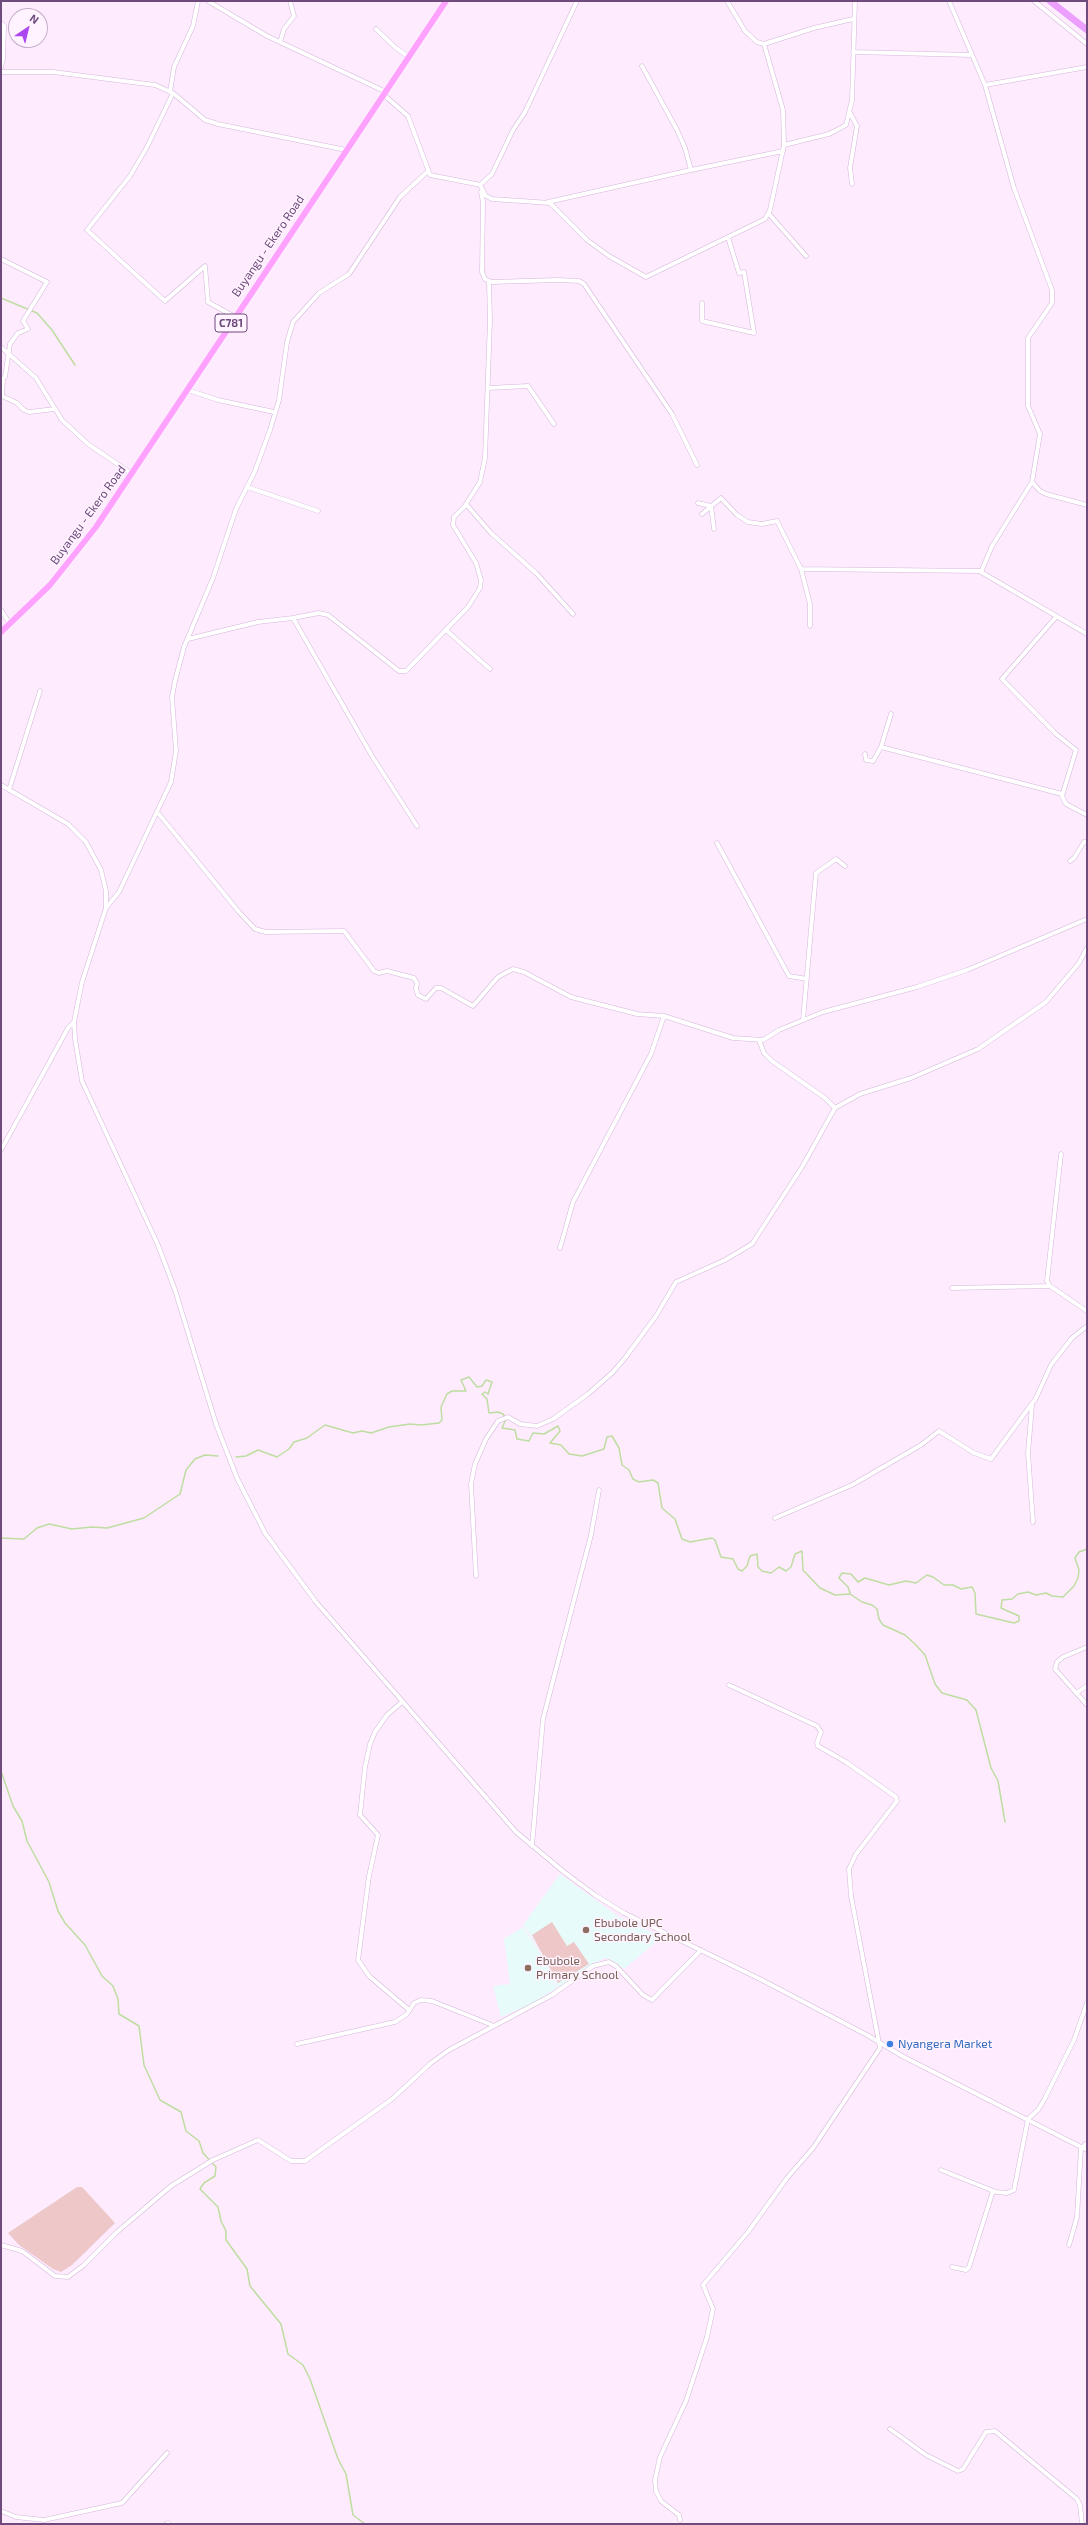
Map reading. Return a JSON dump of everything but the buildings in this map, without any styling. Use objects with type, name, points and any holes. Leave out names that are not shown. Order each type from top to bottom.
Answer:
[{"type":"highway","points":[[1050,1],[1087,30]]},
{"type":"main road","name":"Buyangu - Ekero Road","points":[[1,632],[66,566],[96,526],[446,1]]},
{"type":"street","points":[[198,1],[193,26],[174,66],[171,92],[147,147],[130,176],[90,225],[87,232],[165,301],[206,266],[208,302],[235,317]]},
{"type":"street","points":[[208,1],[280,42],[385,94],[408,116],[427,172],[432,176],[480,186],[489,199],[548,202],[783,151]]},
{"type":"street","points":[[280,42],[285,27],[294,16],[290,1]]},
{"type":"street","points":[[480,186],[492,174],[513,130],[525,112],[577,1]]},
{"type":"street","points":[[727,1],[745,31],[757,42],[764,44],[814,28],[853,19]]},
{"type":"street","points":[[784,145],[842,129],[850,113],[855,1]]},
{"type":"street","points":[[949,1],[985,85],[1014,188],[1052,290],[1052,303],[1028,338],[1027,401],[1029,412],[1040,434],[1032,482],[992,546],[980,571]]},
{"type":"street","points":[[1034,1],[1087,44]]},
{"type":"street","points":[[1,23],[4,26],[3,59],[1,67]]},
{"type":"street","points":[[376,29],[396,48],[409,56]]},
{"type":"street","points":[[548,202],[587,240],[609,256],[645,276],[683,261],[728,237],[763,221],[769,214],[784,145],[783,110],[764,44]]},
{"type":"street","points":[[853,52],[972,55]]},
{"type":"street","points":[[642,66],[678,130],[691,170]]},
{"type":"street","points":[[985,85],[1087,67]]},
{"type":"street","points":[[1,72],[53,72],[155,85],[171,92],[205,120],[218,124],[346,150]]},
{"type":"street","points":[[850,113],[857,126],[850,168],[852,184]]},
{"type":"street","points":[[106,908],[119,892],[158,813],[173,775],[176,736],[173,689],[188,639],[213,578],[236,509],[255,471],[270,430],[274,412],[279,400],[287,342],[293,322],[319,293],[349,274],[400,197],[427,172]]},
{"type":"street","points":[[188,639],[258,622],[319,613],[328,615],[403,672],[411,668],[474,600],[482,584],[476,563],[453,525],[454,517],[466,505],[468,499],[480,483],[483,472],[490,320],[489,282],[482,272],[483,202],[480,186]]},
{"type":"street","points":[[769,214],[806,256]]},
{"type":"street","points":[[702,304],[702,321],[754,333],[744,272],[739,273],[728,237]]},
{"type":"street","points":[[1,259],[47,282],[23,321],[28,329],[18,333],[7,353],[2,380],[2,396],[16,403],[24,410],[33,412],[55,409]]},
{"type":"street","points":[[489,282],[558,280],[579,281],[584,284],[672,414],[697,465]]},
{"type":"street","points":[[1,347],[36,378],[62,420],[88,444],[132,474]]},
{"type":"street","points":[[488,388],[528,386],[554,424]]},
{"type":"street","points":[[188,390],[218,400],[274,412]]},
{"type":"street","points":[[1032,482],[1040,491],[1046,494],[1087,505]]},
{"type":"street","points":[[247,487],[318,511]]},
{"type":"street","points":[[702,514],[721,498],[737,515],[748,522],[772,523],[777,521],[801,568],[810,604],[810,626]]},
{"type":"street","points":[[698,503],[711,506]]},
{"type":"street","points":[[466,505],[491,533],[536,573],[573,614]]},
{"type":"street","points":[[711,506],[714,529]]},
{"type":"street","points":[[801,568],[980,571],[1087,634]]},
{"type":"street","points":[[1,610],[10,624]]},
{"type":"street","points":[[1056,617],[1002,678],[1056,734],[1076,750],[1062,794],[1066,804],[1087,815]]},
{"type":"street","points":[[293,618],[372,756],[417,826]]},
{"type":"street","points":[[446,630],[490,669]]},
{"type":"street","points":[[9,790],[40,691]]},
{"type":"street","points":[[865,754],[866,760],[873,761],[881,748],[891,714]]},
{"type":"street","points":[[881,748],[1062,794]]},
{"type":"street","points":[[1,786],[64,821],[86,842],[98,862],[104,876],[106,908],[82,982],[74,1022],[76,1047],[82,1081],[158,1245],[179,1302],[216,1424],[244,1494],[265,1533],[290,1569],[328,1618],[507,1822],[532,1846],[580,1883],[624,1913],[702,1950],[881,2042],[923,2067],[1087,2150]]},
{"type":"street","points":[[158,813],[234,907],[255,929],[266,932],[344,931],[374,971],[379,973],[387,971],[414,978],[417,983],[416,989],[418,995],[426,999],[436,988],[441,988],[473,1006],[498,977],[513,969],[524,972],[572,997],[638,1014],[664,1016],[733,1038],[759,1040],[803,1020],[967,970],[1087,919]]},
{"type":"street","points":[[1070,860],[1074,858],[1084,842],[1087,842]]},
{"type":"street","points":[[717,843],[789,976],[807,979]]},
{"type":"street","points":[[803,1020],[816,873],[836,858],[845,866]]},
{"type":"street","points":[[476,1576],[471,1484],[475,1464],[495,1424],[505,1417],[520,1424],[537,1426],[569,1408],[601,1383],[617,1367],[656,1316],[676,1282],[725,1260],[752,1244],[802,1167],[835,1108],[860,1094],[911,1078],[978,1049],[1046,1002],[1079,963],[1087,948]]},
{"type":"street","points":[[560,1248],[573,1202],[651,1054],[664,1016]]},
{"type":"street","points":[[1,1150],[68,1028],[74,1022]]},
{"type":"street","points":[[759,1040],[764,1053],[772,1061],[825,1098],[835,1108]]},
{"type":"street","points":[[1061,1154],[1047,1282],[1050,1286],[1087,1311]]},
{"type":"street","points":[[952,1288],[1050,1286]]},
{"type":"street","points":[[775,1518],[852,1485],[921,1445],[939,1431],[974,1453],[991,1459],[1015,1424],[1032,1404],[1051,1365],[1072,1338],[1087,1326]]},
{"type":"street","points":[[1032,1404],[1028,1453],[1033,1522]]},
{"type":"street","points":[[532,1846],[543,1719],[591,1535],[598,1490]]},
{"type":"street","points":[[1087,1647],[1062,1658],[1055,1666],[1059,1676],[1087,1705]]},
{"type":"street","points":[[680,2520],[679,2515],[661,2501],[656,2491],[655,2480],[660,2457],[686,2402],[707,2336],[713,2309],[703,2285],[748,2232],[787,2178],[813,2148],[876,2056],[881,2042],[873,2016],[850,1892],[848,1869],[856,1854],[896,1804],[897,1799],[846,1762],[818,1746],[817,1741],[821,1732],[817,1726],[729,1685]]},
{"type":"street","points":[[1076,1693],[1087,1686]]},
{"type":"street","points":[[402,1702],[387,1715],[375,1732],[370,1744],[365,1766],[360,1815],[378,1835],[358,1960],[368,1976],[409,2010]]},
{"type":"street","points":[[1,2245],[22,2252],[55,2276],[68,2277],[171,2186],[211,2161],[258,2140],[291,2161],[305,2161],[392,2099],[443,2054],[492,2025],[541,2001],[601,1963],[609,1962],[616,1966],[642,1995],[652,2000],[702,1950]]},
{"type":"street","points":[[297,2044],[395,2022],[409,2010],[416,2001],[432,2001],[492,2025]]},
{"type":"street","points":[[941,2170],[993,2191],[1006,2193],[1014,2190],[1028,2119],[1038,2110],[1044,2100],[1074,2040],[1087,2003]]},
{"type":"street","points":[[1069,2245],[1077,2217],[1081,2148],[1087,2143]]},
{"type":"street","points":[[952,2268],[966,2270],[969,2267],[993,2191]]},
{"type":"street","points":[[890,2429],[926,2455],[958,2471],[963,2469],[986,2432],[995,2431],[1077,2499],[1080,2505],[1082,2524]]},
{"type":"street","points":[[1,2511],[16,2517],[44,2520],[118,2504],[127,2498],[167,2453]]},
{"type":"shaded area","name":"Ebubole UPC Secondary School","points":[[560,1874],[619,1917],[662,1937],[624,1969],[611,1960],[604,1958],[558,1988],[541,1951],[523,1925]]},
{"type":"shaded area","points":[[552,1922],[567,1946],[574,1942],[589,1964],[558,1983],[532,1935]]},
{"type":"shaded area","name":"Ebubole Primary School","points":[[523,1927],[540,1952],[557,1988],[531,2004],[501,2017],[493,1986],[510,1984],[504,1939]]},
{"type":"shaded area","points":[[77,2187],[82,2187],[115,2223],[72,2265],[61,2272],[53,2269],[19,2245],[8,2233]]},
{"type":"waterway","points":[[1,298],[37,313],[52,330],[75,365]]},
{"type":"waterway","points":[[236,1457],[246,1456],[258,1450],[277,1457],[289,1449],[294,1442],[307,1438],[325,1425],[353,1433],[362,1431],[371,1433],[389,1427],[410,1424],[421,1425],[439,1423],[442,1420],[441,1407],[447,1394],[452,1391],[466,1391],[461,1380],[469,1377],[477,1387],[482,1386],[486,1380],[492,1382],[488,1394],[485,1392],[482,1394],[487,1399],[489,1413],[498,1412],[503,1414],[506,1419],[502,1428],[515,1430],[517,1439],[529,1441],[533,1433],[544,1434],[558,1426],[560,1431],[550,1443],[561,1445],[569,1454],[582,1456],[604,1449],[607,1437],[612,1436],[619,1448],[622,1465],[629,1470],[633,1479],[639,1482],[653,1480],[658,1483],[662,1508],[675,1519],[682,1539],[690,1542],[712,1538],[715,1540],[721,1557],[733,1559],[738,1569],[742,1571],[747,1566],[750,1556],[757,1554],[758,1567],[762,1571],[771,1573],[779,1567],[786,1571],[791,1567],[795,1554],[802,1551],[803,1570],[820,1588],[835,1595],[850,1594],[862,1602],[872,1605],[877,1609],[879,1619],[883,1625],[905,1635],[915,1644],[925,1655],[935,1684],[942,1693],[967,1700],[976,1710],[991,1768],[998,1781],[1005,1822]]},
{"type":"waterway","points":[[1,1538],[24,1539],[37,1528],[49,1524],[72,1529],[92,1527],[107,1528],[144,1518],[180,1494],[186,1470],[195,1459],[205,1455],[218,1456]]},
{"type":"waterway","points":[[850,1593],[848,1587],[839,1578],[842,1573],[851,1574],[858,1582],[865,1578],[889,1585],[906,1581],[916,1583],[927,1575],[933,1577],[944,1585],[953,1585],[961,1589],[972,1587],[975,1593],[976,1614],[1014,1623],[1019,1621],[1019,1616],[1001,1608],[1002,1600],[1012,1599],[1018,1594],[1028,1592],[1036,1595],[1046,1593],[1052,1596],[1063,1597],[1074,1586],[1078,1578],[1079,1570],[1075,1558],[1079,1552],[1087,1549]]},
{"type":"waterway","points":[[1,1771],[13,1806],[22,1821],[27,1841],[49,1882],[58,1911],[65,1923],[85,1945],[102,1976],[113,1986],[118,1999],[119,2014],[139,2026],[144,2065],[160,2100],[181,2112],[186,2131],[199,2141],[203,2153],[216,2167],[215,2176],[204,2183],[200,2189],[218,2207],[221,2221],[226,2231],[226,2240],[247,2269],[250,2286],[281,2324],[288,2354],[303,2365],[310,2379],[338,2459],[346,2474],[353,2515],[365,2524]]},
{"type":"place","name":"Ebubole UPC Secondary School","points":[[586,1930]]},
{"type":"place","name":"Ebubole Primary School","points":[[528,1968]]},
{"type":"place","name":"Nyangera Market","points":[[890,2044]]}]
